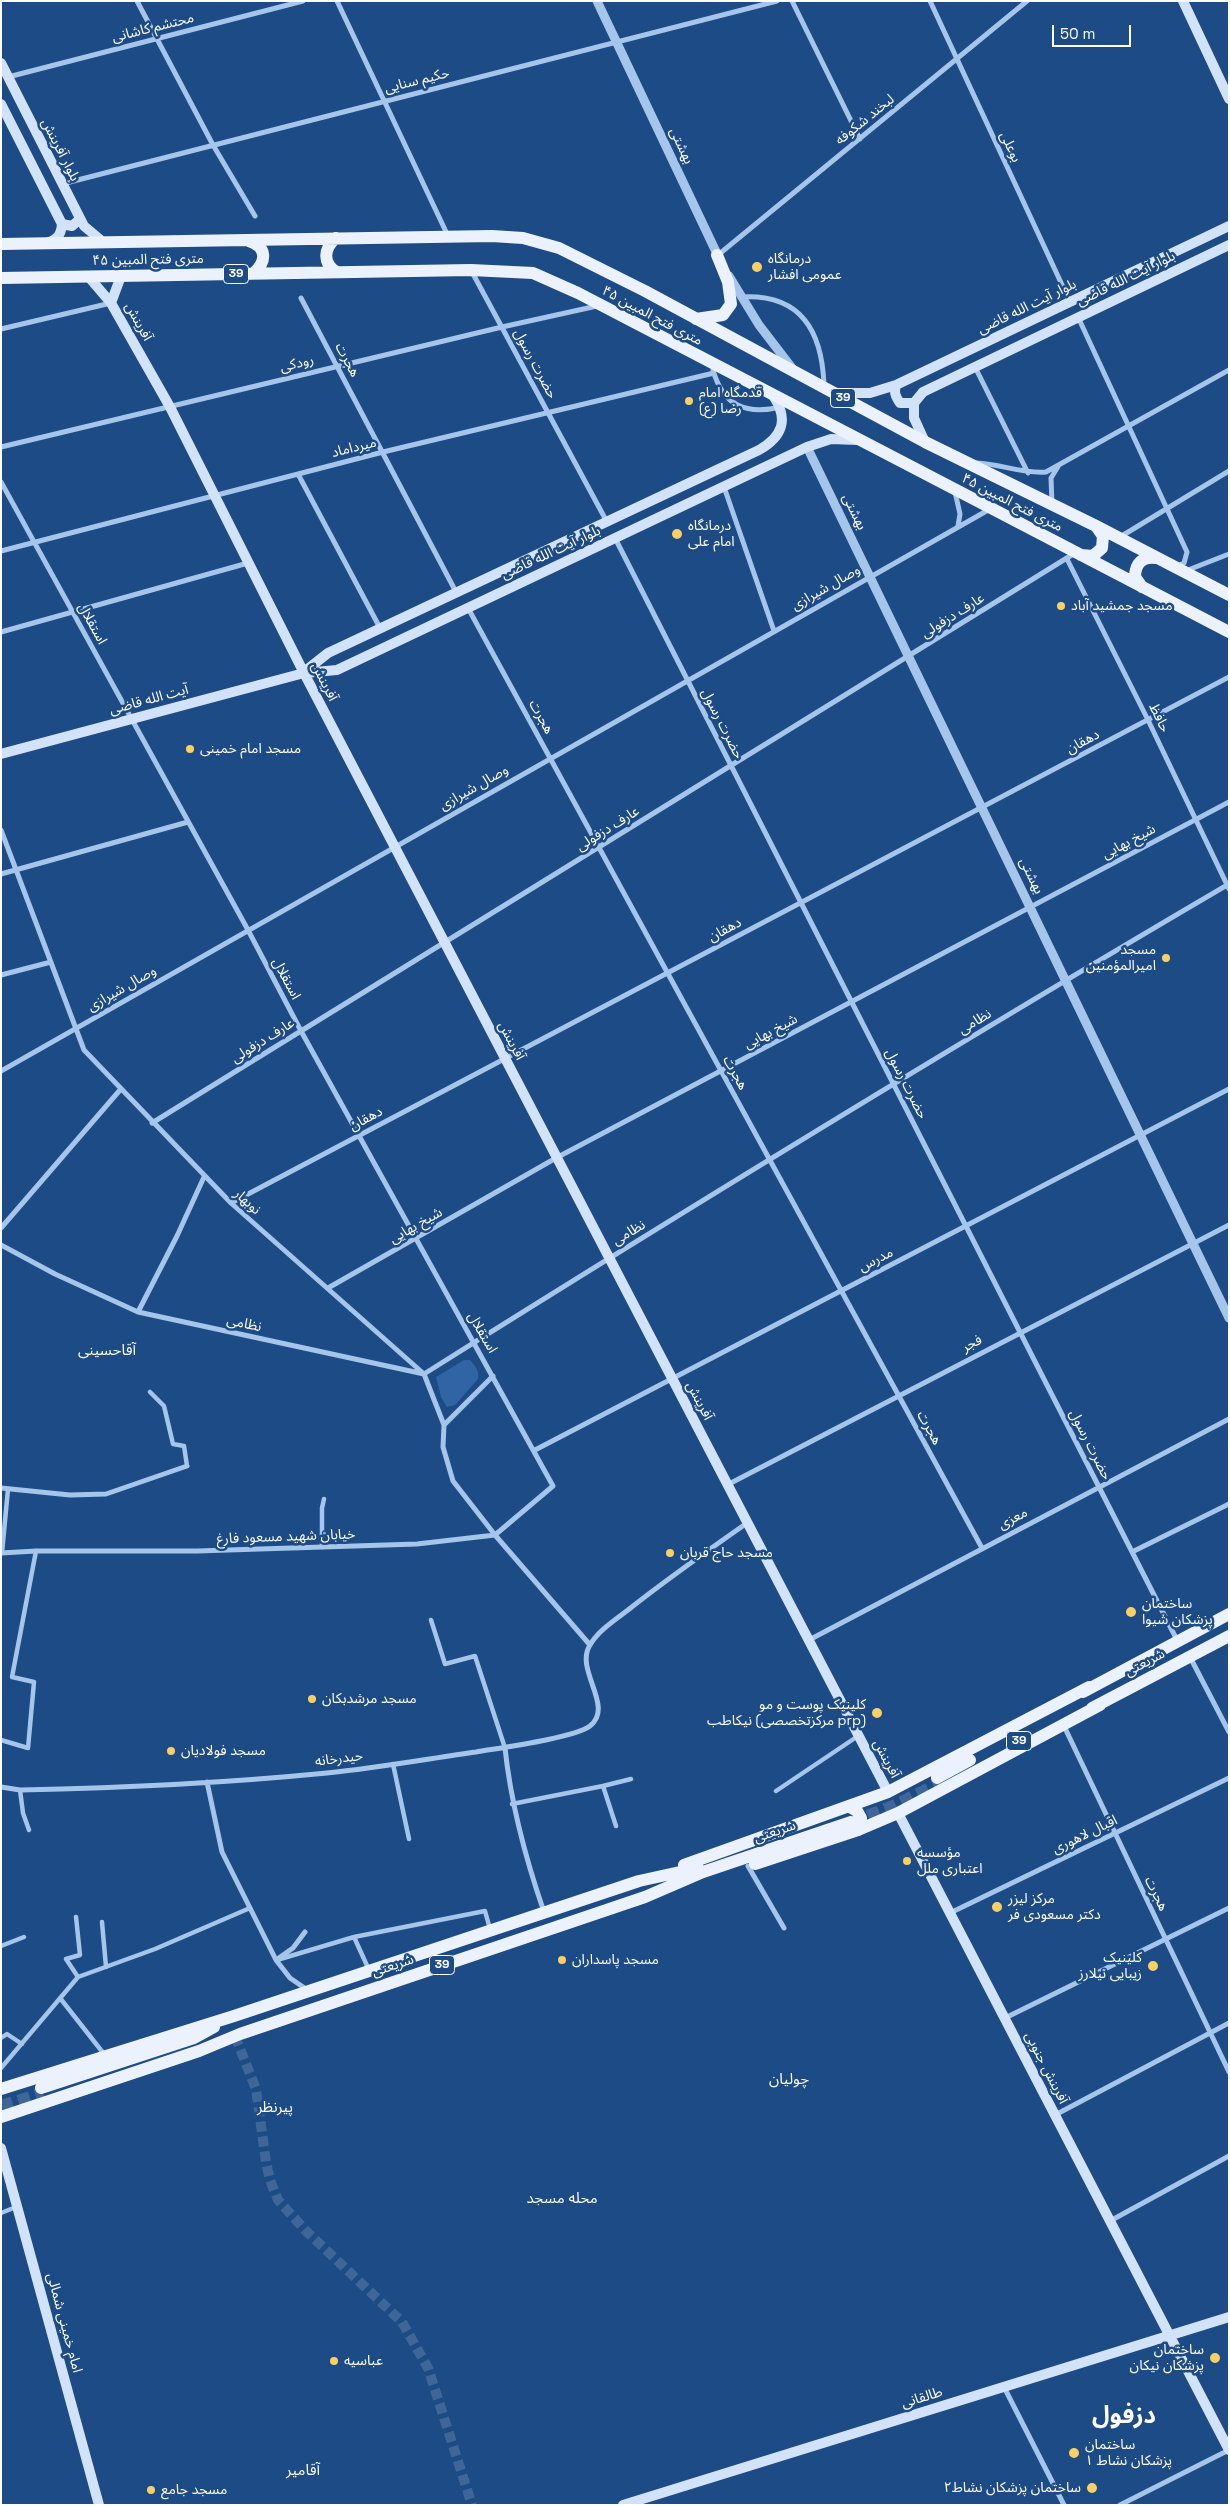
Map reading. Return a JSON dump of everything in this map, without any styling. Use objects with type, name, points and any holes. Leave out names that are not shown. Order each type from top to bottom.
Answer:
[{"type":"main road","points":[[1183,1],[1229,99]]},
{"type":"main road","name":"بلوار آفرینش","points":[[1,63],[80,219],[92,235],[103,242]]},
{"type":"main road","points":[[1,104],[62,224],[61,234],[55,240],[45,243]]},
{"type":"main road","points":[[62,224],[72,226],[80,219]]},
{"type":"main road","name":"بلوار آیت‌ الله قاضی","points":[[828,391],[870,393],[896,384],[1229,226]]},
{"type":"main road","name":"۴۵ متری فتح المبین","points":[[1,244],[449,236],[492,236],[544,242],[696,319],[925,442],[1096,526],[1229,595]]},
{"type":"main road","points":[[336,238],[327,249],[326,256],[327,262],[336,272]]},
{"type":"main road","points":[[246,240],[259,244],[263,249],[262,264],[254,274]]},
{"type":"main road","name":"بلوار آیت ‌الله قاضی","points":[[914,403],[923,392],[1229,245]]},
{"type":"main road","points":[[696,319],[723,315],[731,304],[728,282],[717,255]]},
{"type":"main road","name":"۴۵ متری فتح المبین","points":[[1,278],[471,270],[533,273],[599,306],[777,402],[858,440],[991,509],[1074,556],[1143,588],[1229,632]]},
{"type":"main road","name":"آفرینش","points":[[88,276],[111,303],[170,406],[394,847],[888,1792]]},
{"type":"main road","points":[[111,303],[121,276]]},
{"type":"main road","points":[[1120,278],[1128,294]]},
{"type":"main road","points":[[896,384],[896,398],[900,402],[914,403],[914,418],[925,442]]},
{"type":"main road","name":"بلوار آیت الله قاضی","points":[[304,673],[328,653],[770,444],[780,429],[782,420],[777,402]]},
{"type":"main road","name":"بلوار آیت الله قاضی","points":[[304,673],[337,670],[808,447],[831,439],[858,440]]},
{"type":"main road","points":[[607,522],[615,538]]},
{"type":"main road","points":[[1074,556],[1093,556],[1102,548],[1103,536],[1096,526]]},
{"type":"main road","points":[[1143,588],[1138,583],[1135,570],[1143,559],[1156,558]]},
{"type":"main road","name":"آیت الله قاضی","points":[[1,754],[304,673]]},
{"type":"main road","name":"شریعتی","points":[[937,1781],[1058,1712],[1090,1687],[1229,1614]]},
{"type":"main road","name":"شریعتی","points":[[937,1781],[1061,1718],[1100,1705],[1229,1636]]},
{"type":"main road","points":[[645,1897],[748,1866],[852,1819],[888,1792],[937,1781],[1064,1725],[1100,1705]]},
{"type":"main road","points":[[852,1819],[898,1813],[937,1781]]},
{"type":"main road","points":[[888,1792],[898,1813]]},
{"type":"main road","name":"آفرینش جنوبی","points":[[898,1813],[1170,2336]]},
{"type":"main road","name":"شریعتی","points":[[1,2089],[234,2016],[639,1881],[852,1819]]},
{"type":"main road","name":"شریعتی","points":[[1,2117],[199,2051],[240,2034],[645,1897],[703,1872],[852,1819]]},
{"type":"main road","name":"39","points":[[234,2016],[194,2038],[42,2090],[196,2042],[240,2034]]},
{"type":"main road","name":"امام خمینی شمالی","points":[[1,2148],[99,2505]]},
{"type":"main road","name":"طالقانی","points":[[623,2505],[1229,2317]]},
{"type":"main road","points":[[1170,2336],[1229,2450]]},
{"type":"street","points":[[137,1],[213,144],[255,216]]},
{"type":"street","name":"محتشم کاشانی","points":[[8,77],[303,1]]},
{"type":"street","points":[[338,1],[449,236]]},
{"type":"street","name":"بهشتی","points":[[597,1],[717,255],[772,343],[797,374]]},
{"type":"street","name":"حکیم سنایی","points":[[62,184],[777,1]]},
{"type":"street","points":[[792,1],[860,139]]},
{"type":"street","name":"بوعلی","points":[[930,1],[1070,302]]},
{"type":"street","name":"لبخند شکوفه","points":[[717,255],[1028,1]]},
{"type":"street","name":"حضرت رسول","points":[[471,270],[607,522]]},
{"type":"street","points":[[742,297],[776,300],[801,315],[812,330],[820,348],[828,391]]},
{"type":"street","name":"هجرت","points":[[301,298],[456,592]]},
{"type":"street","points":[[1,329],[111,303]]},
{"type":"street","name":"رودکی","points":[[1,447],[502,326],[599,306]]},
{"type":"street","points":[[1078,317],[1187,552],[1184,563],[1179,570]]},
{"type":"street","points":[[975,366],[1028,473]]},
{"type":"street","points":[[713,369],[720,387],[728,398],[742,408],[766,410],[777,402]]},
{"type":"street","name":"میرداماد","points":[[1,550],[214,494],[548,413],[713,369]]},
{"type":"street","points":[[965,462],[991,464],[1028,473],[1046,472],[1229,370]]},
{"type":"street","name":"بهشتی","points":[[808,447],[1229,1318]]},
{"type":"street","points":[[1052,504],[1051,478],[1060,464]]},
{"type":"street","points":[[1119,538],[1229,471]]},
{"type":"street","points":[[298,474],[380,628]]},
{"type":"street","name":"استقلال","points":[[1,482],[248,930],[301,1031],[416,1240],[554,1486],[496,1535]]},
{"type":"street","points":[[724,486],[774,631]]},
{"type":"street","points":[[954,490],[960,514],[958,526]]},
{"type":"street","name":"وصال شیرازی","points":[[1,1070],[991,509]]},
{"type":"street","name":"حضرت رسول","points":[[615,538],[1178,1641]]},
{"type":"street","points":[[1179,570],[1229,554]]},
{"type":"street","name":"عارف دزفولی","points":[[152,1123],[1074,556]]},
{"type":"street","name":"حافظ","points":[[1074,556],[1148,720],[1228,886]]},
{"type":"street","points":[[1,632],[248,562]]},
{"type":"street","name":"هجرت","points":[[468,608],[982,1548]]},
{"type":"street","name":"دهقان","points":[[231,1203],[1229,677]]},
{"type":"street","name":"شیخ بهایی","points":[[328,1288],[416,1240],[556,1158],[1229,802]]},
{"type":"street","points":[[1,874],[188,822]]},
{"type":"street","name":"نوبهار","points":[[1,830],[84,1050],[120,1090],[231,1203],[424,1374]]},
{"type":"street","name":"نظامی","points":[[1,1245],[55,1274],[138,1312],[424,1374],[609,1258],[1065,980],[1228,886]]},
{"type":"street","points":[[1,975],[51,962]]},
{"type":"street","name":"مدرس","points":[[535,1450],[1229,1089]]},
{"type":"street","points":[[1,1228],[120,1090]]},
{"type":"street","points":[[138,1312],[177,1236],[204,1177]]},
{"type":"street","name":"فجر","points":[[727,1485],[1229,1225]]},
{"type":"street","points":[[424,1374],[444,1426],[443,1446],[453,1481],[496,1535],[590,1645],[643,1598],[747,1523]]},
{"type":"street","points":[[444,1426],[493,1376]]},
{"type":"street","points":[[1,1488],[70,1495],[106,1494],[187,1466],[184,1446],[173,1444],[164,1406],[150,1392]]},
{"type":"street","name":"معزی","points":[[808,1641],[1099,1486],[1229,1420]]},
{"type":"street","points":[[2,1553],[8,1489]]},
{"type":"street","points":[[322,1547],[322,1508],[324,1499]]},
{"type":"street","points":[[1132,1552],[1229,1504]]},
{"type":"street","name":"خیابان شهید مسعود فارغ","points":[[2,1553],[36,1551],[197,1551],[418,1544],[496,1535]]},
{"type":"street","points":[[1,1740],[28,1748],[34,1682],[12,1677],[36,1551]]},
{"type":"street","points":[[431,1620],[445,1664],[475,1656],[505,1748],[512,1804],[522,1847],[544,1913]]},
{"type":"street","name":"حیدرخانه","points":[[1,1787],[20,1790],[207,1782],[329,1773],[505,1748],[578,1732],[594,1722],[598,1710],[598,1703],[586,1666],[586,1656],[590,1645]]},
{"type":"street","points":[[1190,1656],[1229,1732]]},
{"type":"street","name":"هجرت","points":[[1064,1725],[1229,2072]]},
{"type":"street","points":[[776,1790],[858,1736]]},
{"type":"street","points":[[393,1764],[409,1839]]},
{"type":"street","name":"اقبال لاهوری","points":[[950,1912],[1229,1778]]},
{"type":"street","points":[[512,1804],[631,1779]]},
{"type":"street","points":[[207,1782],[222,1852],[276,1960],[297,1984],[312,1990]]},
{"type":"street","points":[[603,1786],[616,1826]]},
{"type":"street","points":[[20,1790],[23,1813],[29,1830]]},
{"type":"street","points":[[748,1866],[784,1928]]},
{"type":"street","points":[[1,2068],[78,1977],[250,1908]]},
{"type":"street","points":[[1005,2018],[1229,1908]]},
{"type":"street","points":[[276,1960],[354,1937],[485,1911],[491,1930]]},
{"type":"street","points":[[76,1917],[80,1955],[66,1959],[78,1977]]},
{"type":"street","points":[[102,1922],[106,1967]]},
{"type":"street","points":[[276,1960],[293,1948],[305,1932]]},
{"type":"street","points":[[1,1946],[24,1937]]},
{"type":"street","points":[[354,1937],[369,1971]]},
{"type":"street","points":[[60,1998],[106,2056]]},
{"type":"street","points":[[1055,2115],[1229,2023]]},
{"type":"street","points":[[1,2038],[7,2034],[22,2044]]},
{"type":"street","points":[[1110,2221],[1229,2156]]},
{"type":"street","points":[[1,2213],[17,2206]]},
{"type":"street","points":[[1004,2387],[1064,2505]]},
{"type":"street","points":[[1120,2505],[1229,2450]]},
{"type":"shaded area","points":[[464,1360],[470,1360],[474,1364],[478,1379],[455,1405],[447,1407],[441,1397],[436,1377]]},
{"type":"tunnel","points":[[851,1822],[893,1806],[940,1783]]},
{"type":"tunnel","points":[[235,2036],[256,2089],[266,2162],[270,2180],[278,2200],[305,2230],[402,2322],[428,2368],[472,2505]]},
{"type":"tunnel","points":[[1,2106],[43,2093]]},
{"type":"place","name":"درمانگاه عمومی افشار","points":[[757,267]]},
{"type":"place","name":"قدمگاه امام رضا (ع)","points":[[689,401]]},
{"type":"place","name":"درمانگاه امام علی","points":[[677,534]]},
{"type":"place","name":"مسجد جمشید آباد","points":[[1061,606]]},
{"type":"place","name":"مسجد امام خمینی","points":[[190,749]]},
{"type":"place","name":"مسجد امیرالمؤمنین","points":[[1166,958]]},
{"type":"place","name":"مسجد حاج قربان","points":[[670,1553]]},
{"type":"place","name":"ساختمان پزشکان شیوا","points":[[1131,1612]]},
{"type":"place","name":"مسجد مرشدبکان","points":[[312,1699]]},
{"type":"place","name":"کلینیک پوست و مو نیکاطب (مرکزتخصصی prp)","points":[[877,1713]]},
{"type":"place","name":"مسجد فولادیان","points":[[171,1751]]},
{"type":"place","name":"مؤسسه اعتباری ملل","points":[[907,1861]]},
{"type":"place","name":"مرکز لیزر دکتر مسعودی فر","points":[[997,1907]]},
{"type":"place","name":"مسجد پاسداران","points":[[562,1960]]},
{"type":"place","name":"کلینیک زیبایی نیلارز","points":[[1153,1966]]},
{"type":"place","name":"ساختمان پزشکان نیکان","points":[[1215,2358]]},
{"type":"place","name":"عباسیه","points":[[334,2361]]},
{"type":"place","name":"ساختمان پزشکان نشاط ۱","points":[[1074,2453]]},
{"type":"place","name":"ساختمان پزشکان نشاط۲","points":[[1092,2488]]},
{"type":"place","name":"مسجد جامع","points":[[151,2490]]},
{"type":"district","name":"آقاحسینی","points":[[107,1351]]},
{"type":"district","name":"چولیان","points":[[789,2080]]},
{"type":"district","name":"پیرنظر","points":[[275,2108]]},
{"type":"district","name":"محله مسجد","points":[[562,2199]]},
{"type":"district","name":"دزفول","points":[[1124,2416]]},
{"type":"district","name":"آقامیر","points":[[303,2471]]}]
